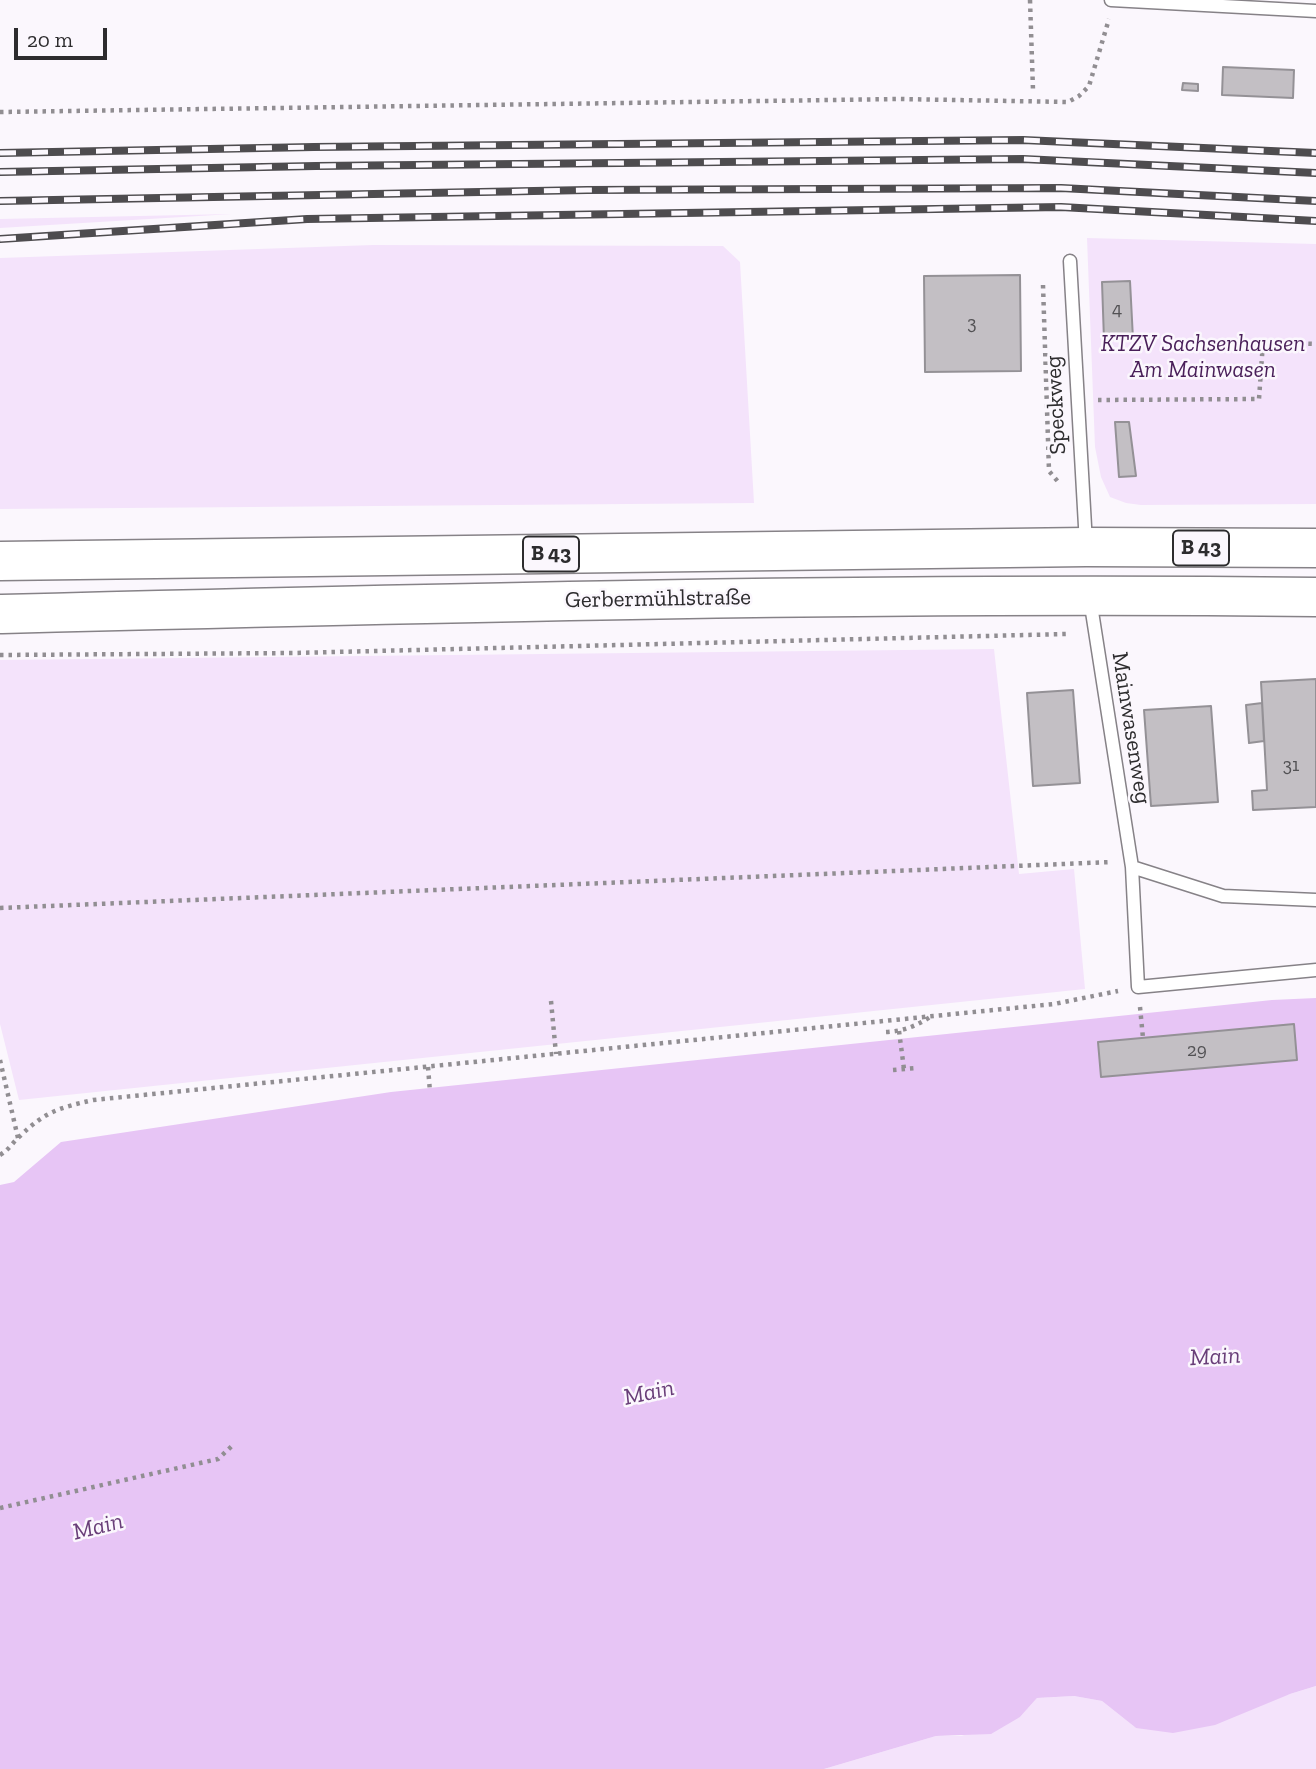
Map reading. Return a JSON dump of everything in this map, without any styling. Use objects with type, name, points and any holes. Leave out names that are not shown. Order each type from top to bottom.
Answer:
[{"type":"main road","name":"Gerbermühlstraße","points":[[0,561],[1084,530],[1316,548]]},
{"type":"main road","points":[[1084,530],[1089,595]]},
{"type":"main road","name":"Gerbermühlstraße","points":[[0,614],[536,601],[1089,595],[1316,597]]},
{"type":"lane","points":[[1113,1],[1316,11]]},
{"type":"lane","name":"Speckweg","points":[[1070,261],[1084,530]]},
{"type":"lane","name":"Mainwasenweg","points":[[1089,595],[1132,867],[1138,987]]},
{"type":"lane","points":[[1132,867],[1223,896],[1316,900]]},
{"type":"lane","points":[[1138,987],[1316,970]]},
{"type":"path","points":[[1030,0],[1033,90]]},
{"type":"path","points":[[0,112],[871,100],[1068,102],[1089,86],[1113,1]]},
{"type":"path","points":[[1043,285],[1049,471],[1084,530]]},
{"type":"path","points":[[1077,400],[1259,399],[1263,342],[1316,344]]},
{"type":"path","points":[[0,655],[294,653],[1094,633]]},
{"type":"path","points":[[0,908],[1105,861],[1132,867]]},
{"type":"path","points":[[0,1155],[52,1110],[93,1100],[1054,1004],[1138,987],[1143,1038]]},
{"type":"path","points":[[551,1001],[556,1054]]},
{"type":"path","points":[[886,1032],[917,1026],[931,1016]]},
{"type":"path","points":[[899,1031],[904,1069]]},
{"type":"path","points":[[0,1060],[18,1138]]},
{"type":"path","points":[[428,1067],[430,1092]]},
{"type":"path","points":[[893,1070],[916,1068]]},
{"type":"path","points":[[0,1508],[218,1459],[233,1445]]},
{"type":"green space","points":[[232,214],[0,228],[0,219]]},
{"type":"green space","name":"KTZV Sachsenhausen Am Mainwasen","points":[[1087,238],[1316,244],[1316,504],[1141,505],[1110,497],[1101,477],[1095,447]]},
{"type":"green space","points":[[373,245],[723,246],[740,262],[754,503],[0,509],[0,258]]},
{"type":"green space","points":[[994,649],[1019,874],[1074,869],[1085,989],[19,1100],[0,1024],[0,660]]},
{"type":"green space","points":[[1316,1686],[1316,1769],[824,1769],[936,1736],[961,1736],[1020,1717],[1037,1698],[1074,1696],[1102,1701],[1136,1728]]},
{"type":"water","name":"Main","points":[[1316,998],[1316,1686],[1215,1725],[1173,1733],[1136,1728],[1102,1701],[1074,1696],[1037,1698],[1020,1717],[991,1734],[936,1736],[824,1769],[0,1769],[0,1185],[14,1182],[61,1142],[391,1092],[1272,1000]]},
{"type":"building","points":[[1223,67],[1294,70],[1293,98],[1222,95]]},
{"type":"building","points":[[1183,83],[1198,84],[1198,91],[1182,90]]},
{"type":"building","points":[[1020,275],[1021,371],[925,372],[924,276]]},
{"type":"building","points":[[1130,281],[1133,339],[1104,340],[1102,282]]},
{"type":"building","points":[[1115,422],[1129,422],[1136,476],[1119,477]]},
{"type":"building","points":[[1316,679],[1316,807],[1253,810],[1252,791],[1267,790],[1261,682]]},
{"type":"building","points":[[1073,690],[1080,783],[1033,786],[1027,693]]},
{"type":"building","points":[[1262,703],[1264,741],[1249,743],[1246,705]]},
{"type":"building","points":[[1211,706],[1218,802],[1151,806],[1144,710]]},
{"type":"building","points":[[1294,1024],[1297,1060],[1101,1077],[1098,1042]]},
{"type":"railway","points":[[0,153],[1023,140],[1316,153]]},
{"type":"railway","points":[[0,172],[1023,159],[1316,173]]},
{"type":"railway","points":[[0,201],[587,190],[1061,188],[1316,201]]},
{"type":"railway","points":[[0,239],[307,219],[1061,207],[1316,221]]}]
